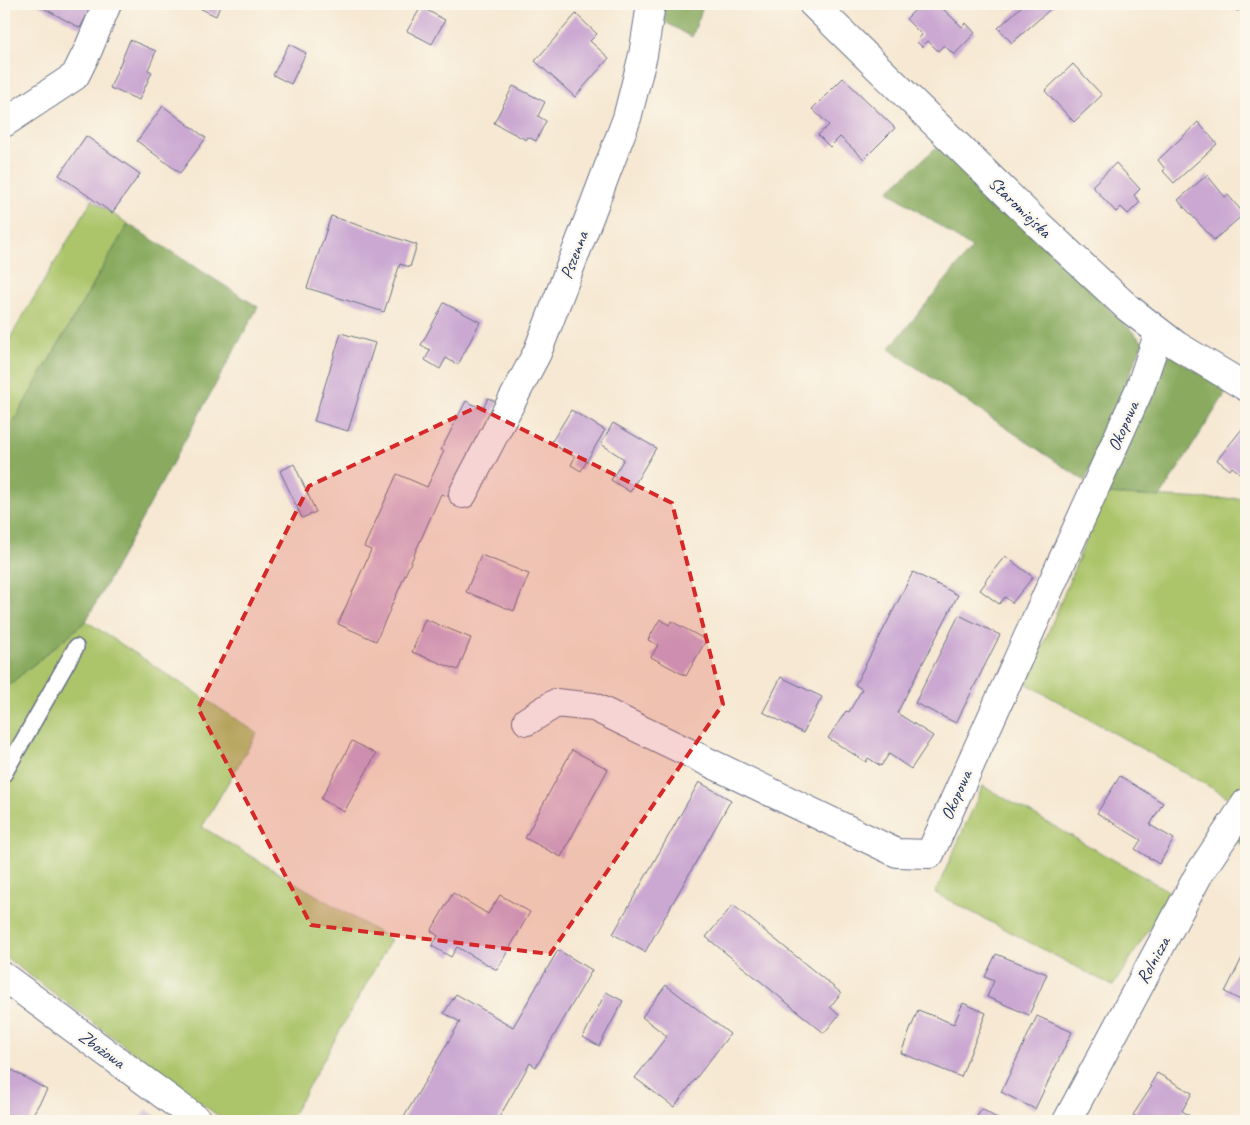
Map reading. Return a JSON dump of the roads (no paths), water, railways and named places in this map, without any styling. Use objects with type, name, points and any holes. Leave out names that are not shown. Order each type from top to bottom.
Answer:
[{"type":"street","points":[[4,123],[75,76],[107,4]]},
{"type":"street","name":"Pszenna","points":[[463,494],[537,353],[575,254],[627,118],[643,55],[651,4]]},
{"type":"street","name":"Staromiejska","points":[[813,4],[1039,225],[1128,308],[1176,345],[1246,387]]},
{"type":"street","name":"Okopowa","points":[[527,721],[556,703],[594,707],[897,853],[930,854],[1140,388],[1159,332]]},
{"type":"street","name":"Rolnicza","points":[[1067,1121],[1199,874],[1246,803]]},
{"type":"street","name":"Zbożowa","points":[[4,977],[200,1121]]},
{"type":"lane","points":[[4,774],[76,647]]}]
